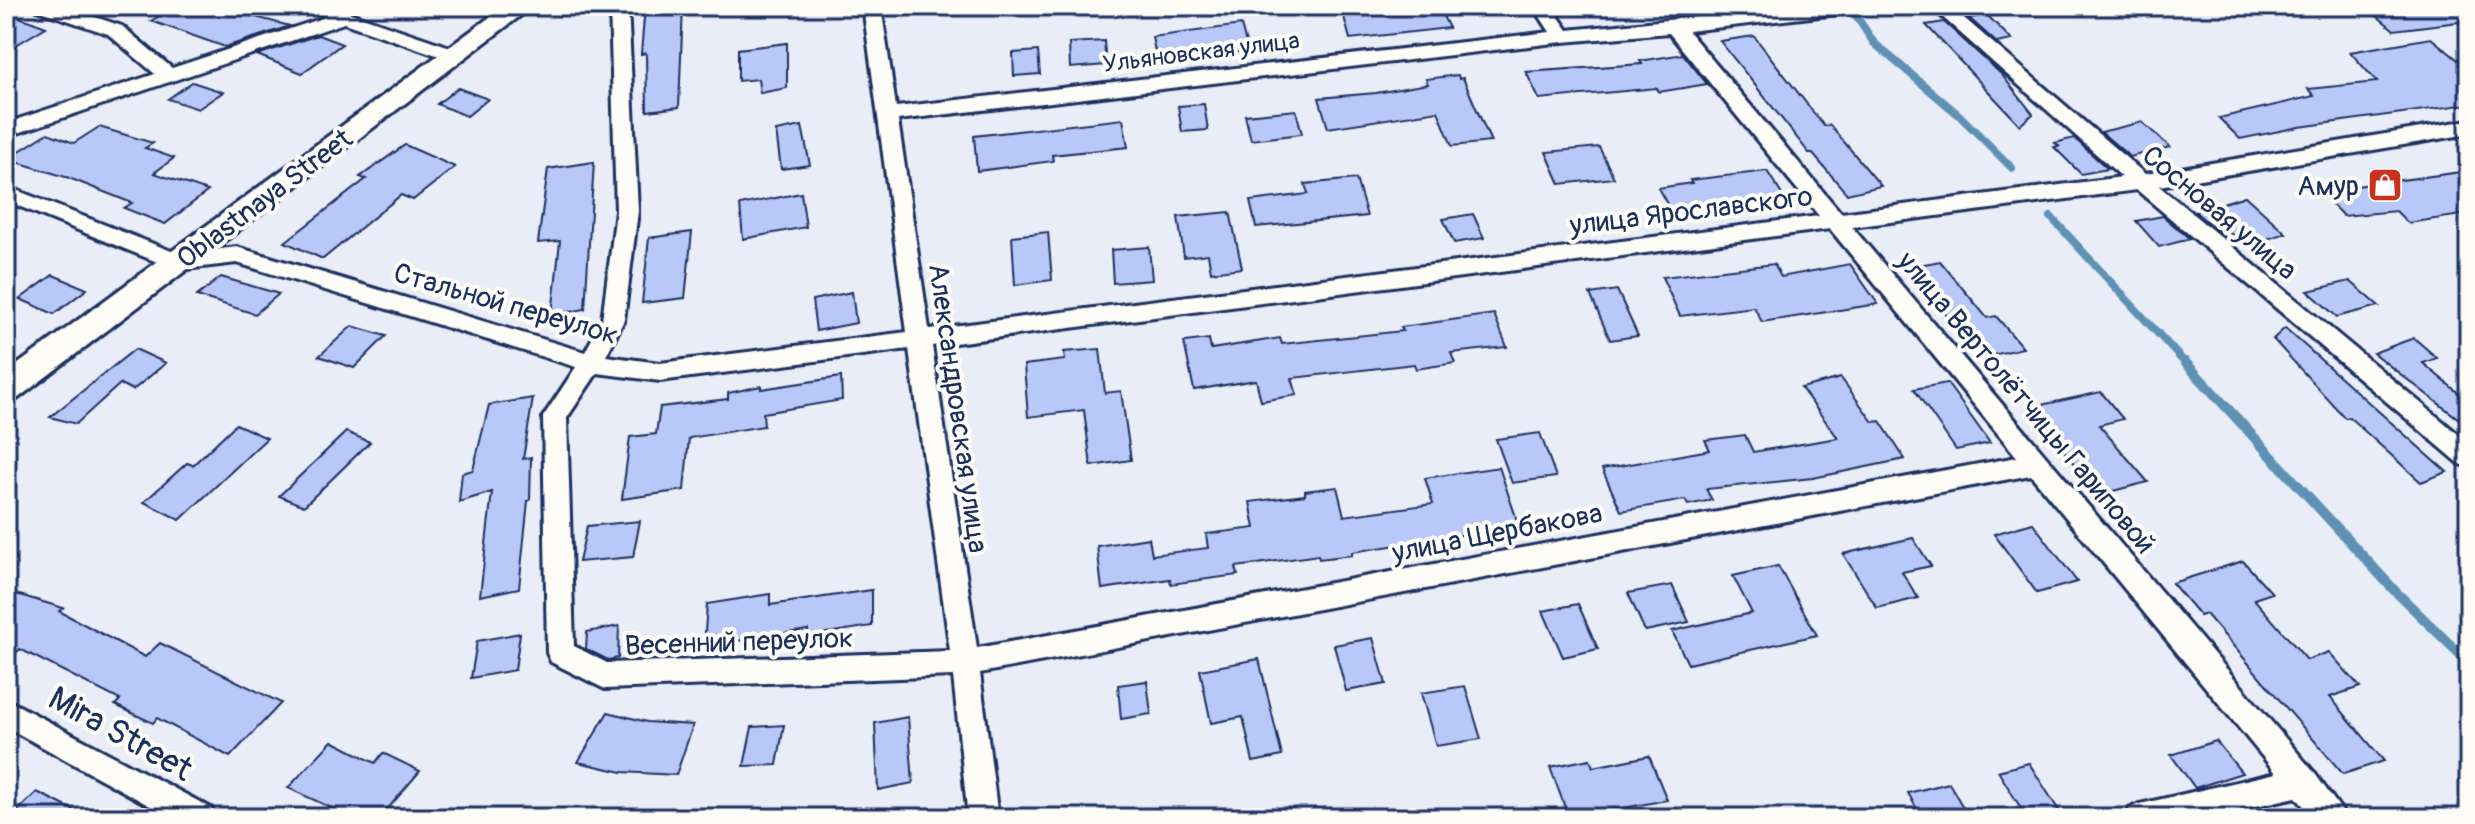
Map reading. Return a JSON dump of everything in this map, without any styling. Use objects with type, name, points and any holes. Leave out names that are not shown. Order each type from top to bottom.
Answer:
[{"type":"main road","name":"Oblastnaya Street","points":[[6,390],[521,6]]},
{"type":"street","points":[[44,6],[115,30],[168,75]]},
{"type":"street","points":[[312,6],[455,55]]},
{"type":"street","name":"Весенний переулок","points":[[619,6],[627,211],[613,320],[591,363],[555,417],[561,653],[605,676],[965,663]]},
{"type":"street","name":"Александровская улица","points":[[872,6],[965,663],[983,818]]},
{"type":"street","points":[[1542,6],[1563,36]]},
{"type":"street","name":"Ульяновская улица","points":[[887,115],[1563,36],[1855,6]]},
{"type":"street","name":"Сосновая улица","points":[[1939,6],[2141,182],[2469,457]]},
{"type":"street","points":[[6,130],[344,17]]},
{"type":"street","name":"улица Вертолётчицы Гариповой","points":[[1674,27],[2040,463],[2332,818]]},
{"type":"street","name":"улица Ярославского","points":[[919,337],[2141,182],[2469,127]]},
{"type":"street","points":[[6,193],[177,262]]},
{"type":"street","name":"Стальной переулок","points":[[177,262],[237,255],[591,363],[660,372],[919,337]]},
{"type":"street","points":[[2443,435],[2469,430]]},
{"type":"street","name":"улица Щербакова","points":[[965,663],[2040,463]]},
{"type":"street","name":"Mira Street","points":[[6,712],[201,818]]},
{"type":"street","points":[[2140,818],[2303,781]]},
{"type":"building","points":[[176,6],[213,6],[290,26],[225,47],[151,21]]},
{"type":"building","points":[[645,6],[683,6],[679,107],[647,111],[646,53],[641,54]]},
{"type":"building","points":[[1341,6],[1376,6],[1378,13],[1438,6],[1449,28],[1350,39]]},
{"type":"building","points":[[2365,6],[2465,6],[2466,21],[2394,30]]},
{"type":"building","points":[[6,12],[46,27],[6,51]]},
{"type":"building","points":[[1987,15],[2012,40],[1997,43],[1969,18]]},
{"type":"building","points":[[1944,22],[2001,74],[2033,114],[2020,125],[1926,25]]},
{"type":"building","points":[[1241,25],[1248,51],[1157,61],[1152,37]]},
{"type":"building","points":[[318,35],[342,44],[302,73],[257,55]]},
{"type":"building","points":[[1754,36],[1824,126],[1830,125],[1881,186],[1847,194],[1809,153],[1720,41]]},
{"type":"building","points":[[2431,38],[2469,69],[2469,104],[2299,127],[2240,139],[2219,118],[2314,96],[2308,89],[2377,82],[2350,52]]},
{"type":"building","points":[[1104,41],[1106,65],[1070,68],[1069,43]]},
{"type":"building","points":[[787,43],[787,88],[760,93],[758,79],[738,81],[738,49]]},
{"type":"building","points":[[1038,51],[1040,74],[1014,76],[1013,53]]},
{"type":"building","points":[[1683,54],[1707,84],[1659,92],[1657,88],[1539,99],[1526,72],[1642,64],[1640,61]]},
{"type":"building","points":[[1458,75],[1459,79],[1463,78],[1491,142],[1452,146],[1438,111],[1328,128],[1319,98],[1376,93],[1428,84],[1426,79]]},
{"type":"building","points":[[192,82],[223,92],[198,109],[168,99]]},
{"type":"building","points":[[458,88],[488,99],[467,116],[437,104]]},
{"type":"building","points":[[1204,104],[1208,130],[1182,132],[1178,106]]},
{"type":"building","points":[[1296,110],[1302,134],[1251,140],[1245,115]]},
{"type":"building","points":[[1123,119],[1128,147],[1052,155],[1053,161],[977,171],[974,136]]},
{"type":"building","points":[[2142,122],[2170,147],[2130,157],[2101,132]]},
{"type":"building","points":[[802,126],[810,165],[781,169],[776,131]]},
{"type":"building","points":[[99,127],[153,143],[145,148],[174,158],[154,173],[208,191],[165,224],[124,208],[132,203],[69,178],[7,159],[48,133],[74,143]]},
{"type":"building","points":[[2074,138],[2108,169],[2081,174],[2054,147],[2059,146],[2055,143]]},
{"type":"building","points":[[405,145],[455,167],[413,200],[401,195],[323,259],[285,242],[366,179],[360,177]]},
{"type":"building","points":[[1599,147],[1614,178],[1560,184],[1546,152]]},
{"type":"building","points":[[594,162],[585,309],[552,315],[560,241],[538,243],[548,169]]},
{"type":"building","points":[[1767,171],[1784,198],[1750,203],[1748,200],[1672,213],[1658,188],[1692,183],[1690,180]]},
{"type":"building","points":[[2469,171],[2469,214],[2408,223],[2396,211],[2343,216],[2319,191]]},
{"type":"building","points":[[1356,179],[1367,216],[1256,227],[1250,201],[1308,194],[1305,184]]},
{"type":"building","points":[[801,193],[806,227],[743,239],[740,205]]},
{"type":"building","points":[[2245,196],[2286,233],[2245,246],[2225,229],[2218,231],[2195,212]]},
{"type":"building","points":[[1230,212],[1242,268],[1211,272],[1208,254],[1184,257],[1178,217]]},
{"type":"building","points":[[1473,214],[1484,238],[1454,243],[1443,219]]},
{"type":"building","points":[[2163,216],[2190,239],[2159,247],[2136,221]]},
{"type":"building","points":[[692,232],[685,298],[642,303],[649,238]]},
{"type":"building","points":[[1048,232],[1052,280],[1015,285],[1012,236]]},
{"type":"building","points":[[1149,247],[1152,280],[1113,283],[1111,250]]},
{"type":"building","points":[[1940,261],[1987,318],[1996,316],[2023,348],[1980,358],[1909,267]]},
{"type":"building","points":[[1774,264],[1781,277],[1850,264],[1878,304],[1762,322],[1754,307],[1680,316],[1662,277]]},
{"type":"building","points":[[53,275],[87,289],[54,314],[20,299]]},
{"type":"building","points":[[221,277],[279,294],[255,314],[197,296]]},
{"type":"building","points":[[2350,281],[2379,306],[2337,317],[2308,291]]},
{"type":"building","points":[[1617,290],[1638,336],[1610,340],[1590,294]]},
{"type":"building","points":[[852,292],[856,323],[816,331],[812,300]]},
{"type":"building","points":[[1494,314],[1507,347],[1451,353],[1455,363],[1416,369],[1414,364],[1292,378],[1297,395],[1261,401],[1256,380],[1194,390],[1184,342],[1209,339],[1211,349],[1280,338],[1282,344],[1403,331],[1401,327]]},
{"type":"building","points":[[352,326],[386,336],[354,368],[319,356]]},
{"type":"building","points":[[2285,328],[2447,472],[2421,482],[2349,417],[2345,418],[2273,339]]},
{"type":"building","points":[[2414,338],[2437,358],[2423,363],[2469,402],[2469,407],[2459,419],[2373,353]]},
{"type":"building","points":[[135,349],[166,363],[133,390],[120,384],[76,424],[50,417]]},
{"type":"building","points":[[1100,349],[1105,393],[1121,391],[1131,460],[1091,466],[1084,410],[1028,417],[1024,365],[1065,360],[1064,352]]},
{"type":"building","points":[[841,377],[842,400],[763,413],[764,426],[689,438],[684,490],[622,499],[630,437],[656,434],[660,407],[728,399],[728,393],[761,386],[761,389]]},
{"type":"building","points":[[1841,378],[1873,422],[1880,421],[1905,459],[1813,478],[1706,489],[1712,500],[1688,505],[1685,500],[1621,511],[1602,469],[1710,450],[1705,440],[1745,435],[1753,452],[1838,438],[1801,388]]},
{"type":"building","points":[[1947,383],[1990,443],[1956,450],[1914,389]]},
{"type":"building","points":[[2101,392],[2123,419],[2099,425],[2148,482],[2097,495],[2032,407]]},
{"type":"building","points":[[533,398],[523,459],[531,457],[530,500],[519,588],[480,596],[492,492],[459,502],[462,473],[473,470],[489,405]]},
{"type":"building","points":[[236,424],[267,438],[180,520],[144,502],[187,463],[193,465]]},
{"type":"building","points":[[346,432],[370,442],[304,506],[279,496]]},
{"type":"building","points":[[1540,433],[1556,477],[1512,483],[1496,439]]},
{"type":"building","points":[[1499,467],[1519,526],[1352,552],[1352,555],[1319,559],[1318,555],[1236,567],[1238,575],[1171,584],[1170,579],[1102,589],[1097,546],[1149,538],[1152,555],[1208,548],[1206,534],[1255,528],[1250,502],[1305,495],[1305,491],[1337,487],[1344,516],[1433,504],[1425,478]]},
{"type":"building","points":[[640,521],[633,557],[579,562],[587,526]]},
{"type":"building","points":[[2033,523],[2077,582],[2037,593],[1994,534]]},
{"type":"building","points":[[1913,538],[1931,566],[1902,572],[1918,598],[1877,608],[1843,554]]},
{"type":"building","points":[[2243,561],[2272,593],[2254,599],[2307,660],[2329,652],[2360,687],[2330,697],[2384,761],[2343,774],[2206,614],[2200,616],[2172,583]]},
{"type":"building","points":[[1778,566],[1817,635],[1688,664],[1672,631],[1752,613],[1733,576]]},
{"type":"building","points":[[1672,585],[1689,622],[1645,631],[1628,593]]},
{"type":"building","points":[[872,590],[872,626],[808,636],[808,630],[704,646],[707,604],[770,594],[770,605]]},
{"type":"building","points":[[6,591],[63,608],[59,611],[145,657],[160,643],[281,703],[230,757],[157,718],[153,723],[115,705],[120,700],[20,649],[6,662]]},
{"type":"building","points":[[1578,604],[1598,649],[1563,657],[1543,611]]},
{"type":"building","points":[[619,626],[618,658],[608,660],[586,649],[587,632]]},
{"type":"building","points":[[520,633],[515,670],[471,678],[477,641]]},
{"type":"building","points":[[1373,638],[1386,684],[1346,691],[1334,645]]},
{"type":"building","points":[[1259,659],[1282,756],[1253,762],[1243,717],[1211,723],[1200,670]]},
{"type":"building","points":[[1147,681],[1151,714],[1121,719],[1118,685]]},
{"type":"building","points":[[1465,686],[1481,739],[1436,746],[1421,693]]},
{"type":"building","points":[[608,712],[647,722],[693,725],[676,775],[622,772],[578,762]]},
{"type":"building","points":[[908,717],[913,783],[878,790],[875,723]]},
{"type":"building","points":[[784,725],[777,765],[744,766],[752,727]]},
{"type":"building","points":[[332,741],[375,763],[383,753],[420,771],[380,818],[326,818],[334,809],[288,788]]},
{"type":"building","points":[[2216,741],[2242,773],[2195,788],[2171,755]]},
{"type":"building","points":[[1649,756],[1667,800],[1569,818],[1550,767],[1590,759],[1593,767]]},
{"type":"building","points":[[2029,763],[2061,814],[2027,818],[1998,771]]},
{"type":"building","points":[[1949,783],[1969,818],[1922,818],[1908,793]]},
{"type":"building","points":[[37,792],[89,818],[10,818]]},
{"type":"waterway","points":[[1853,11],[1874,43],[1959,115],[2012,168]]},
{"type":"waterway","points":[[2051,217],[2186,364]]},
{"type":"waterway","points":[[2185,362],[2395,591],[2469,663]]},
{"type":"place","name":"Амур","points":[[2385,185]]}]
